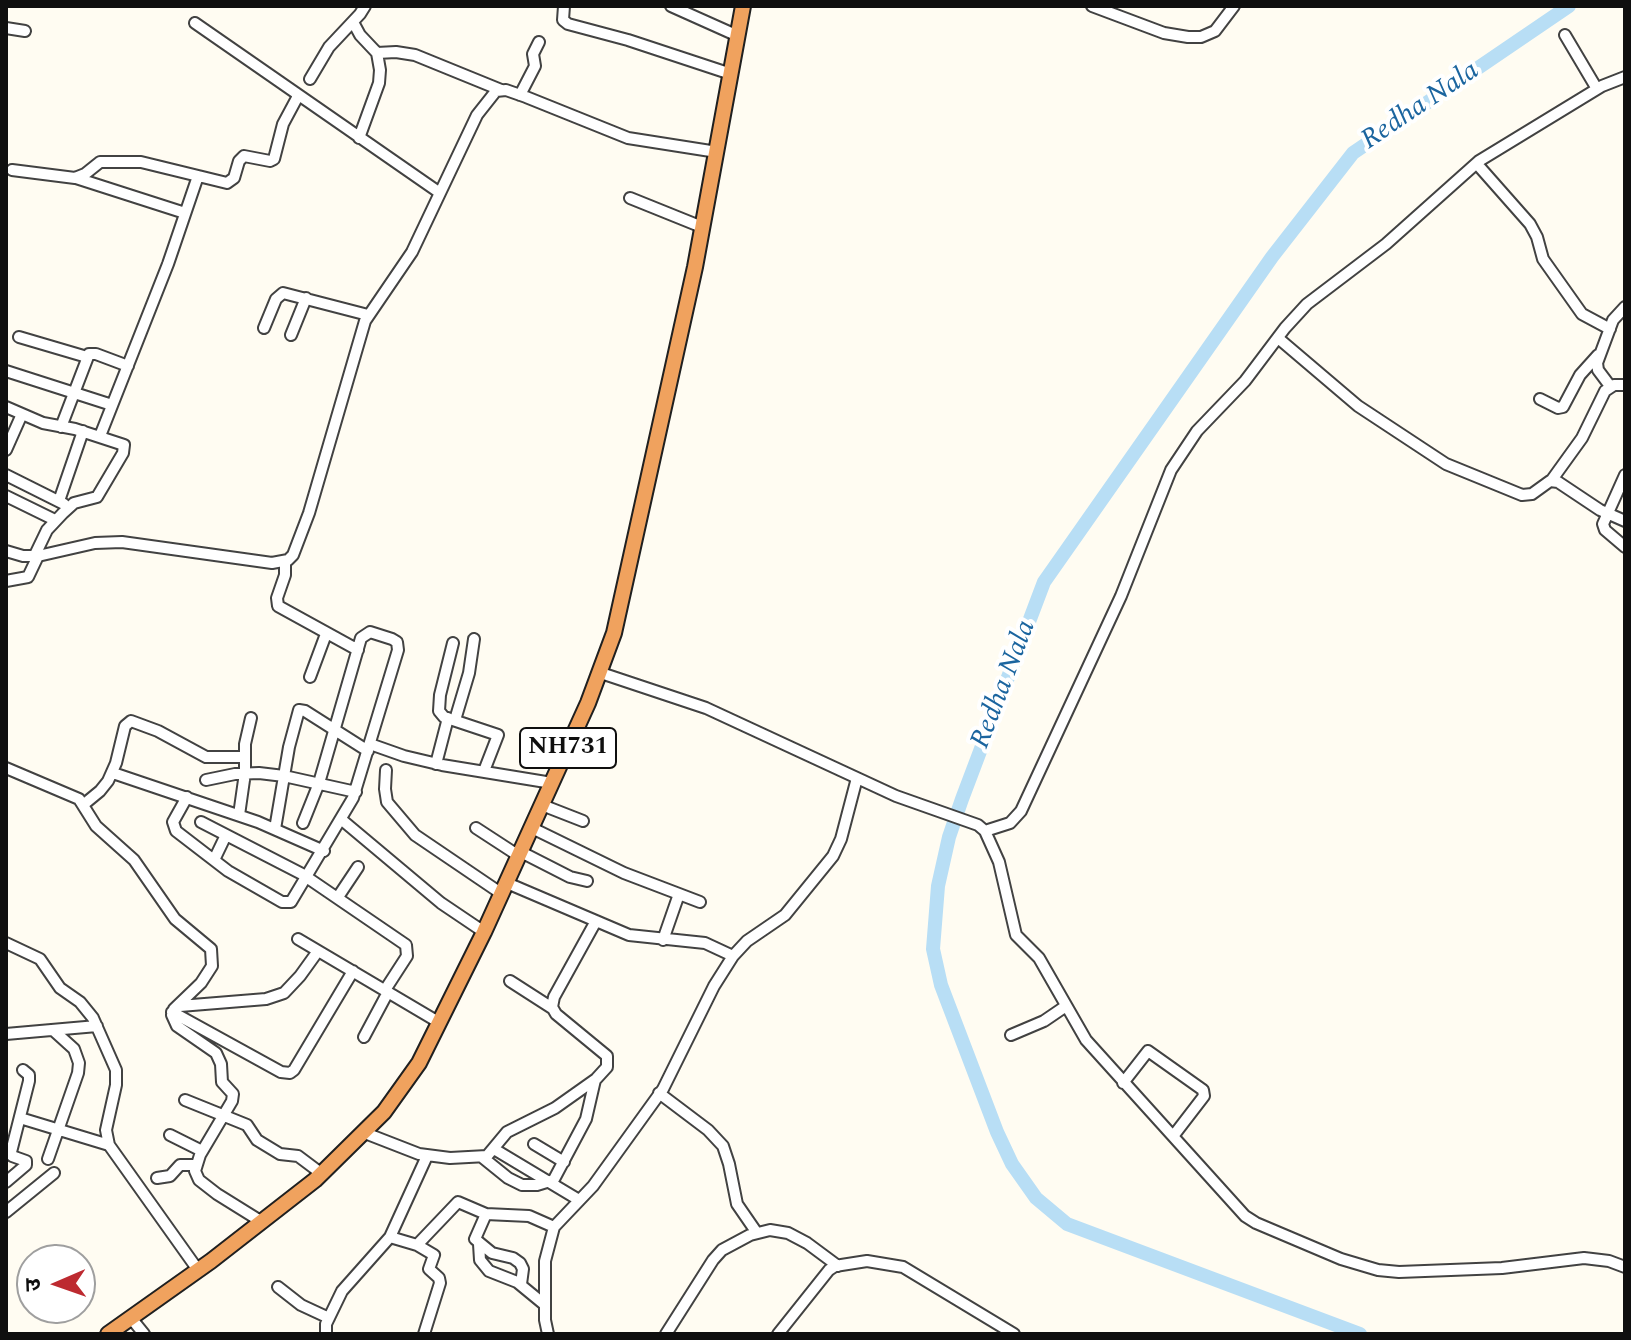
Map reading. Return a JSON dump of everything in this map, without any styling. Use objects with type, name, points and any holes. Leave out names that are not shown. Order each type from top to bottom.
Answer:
[{"type":"highway","name":"NH731","points":[[108,1334],[198,1270],[322,1174],[387,1110],[412,1074],[440,1023],[484,932],[601,673],[614,633],[702,227],[743,6]]},
{"type":"street","points":[[310,79],[329,47],[365,6]]},
{"type":"street","points":[[564,6],[563,20],[568,24],[731,74]]},
{"type":"street","points":[[671,6],[738,36]]},
{"type":"street","points":[[1092,6],[1164,33],[1188,37],[1209,35],[1234,6]]},
{"type":"street","points":[[353,22],[377,53],[379,83],[359,138]]},
{"type":"street","points":[[195,23],[440,193]]},
{"type":"street","points":[[6,28],[25,31]]},
{"type":"street","points":[[1565,35],[1597,89]]},
{"type":"street","points":[[520,95],[535,66],[533,54],[539,42]]},
{"type":"street","points":[[377,53],[415,55],[628,138],[717,152]]},
{"type":"street","points":[[985,831],[1010,823],[1021,811],[1116,608],[1157,502],[1182,450],[1245,381],[1307,304],[1386,244],[1477,164],[1597,89],[1625,77]]},
{"type":"street","points":[[6,551],[36,556],[95,543],[122,542],[272,563],[285,561],[293,555],[368,315],[412,252],[477,115],[491,95],[501,90]]},
{"type":"street","points":[[75,178],[100,162],[141,162],[227,183],[234,178],[239,161],[244,156],[265,161],[274,159],[283,124],[298,96]]},
{"type":"street","points":[[1477,164],[1530,224],[1543,259],[1582,314],[1610,329]]},
{"type":"street","points":[[12,170],[75,178],[185,213]]},
{"type":"street","points":[[100,436],[198,176]]},
{"type":"street","points":[[630,198],[702,227]]},
{"type":"street","points":[[264,328],[280,293],[368,315]]},
{"type":"street","points":[[291,335],[306,298]]},
{"type":"street","points":[[1610,386],[1597,367],[1615,316],[1625,307]]},
{"type":"street","points":[[19,337],[87,357]]},
{"type":"street","points":[[1278,338],[1358,406],[1446,464],[1522,495],[1532,494],[1551,481],[1582,438],[1597,404],[1610,386]]},
{"type":"street","points":[[61,427],[87,357],[92,353],[128,366]]},
{"type":"street","points":[[1540,399],[1558,408],[1563,407],[1580,375],[1600,354]]},
{"type":"street","points":[[6,371],[112,405]]},
{"type":"street","points":[[1610,386],[1625,385]]},
{"type":"street","points":[[6,407],[43,423],[122,443],[123,453],[97,497],[78,501],[55,520],[43,536],[28,577],[6,581]]},
{"type":"street","points":[[6,450],[22,414]]},
{"type":"street","points":[[59,501],[83,431]]},
{"type":"street","points":[[6,475],[70,507]]},
{"type":"street","points":[[1625,475],[1606,513],[1604,527],[1625,547]]},
{"type":"street","points":[[1551,481],[1558,482],[1606,513],[1625,521]]},
{"type":"street","points":[[6,496],[55,520]]},
{"type":"street","points":[[285,561],[278,606],[358,650]]},
{"type":"street","points":[[187,797],[173,822],[173,828],[228,871],[286,903],[291,902],[324,851],[356,792],[390,683],[398,645],[392,639],[366,633],[361,638],[319,783],[303,823]]},
{"type":"street","points":[[310,677],[326,634]]},
{"type":"street","points":[[436,764],[469,673],[474,639]]},
{"type":"street","points":[[453,643],[439,705],[441,714],[498,735],[499,740],[484,771]]},
{"type":"street","points":[[448,665],[469,673]]},
{"type":"street","points":[[601,673],[720,714],[857,778],[978,825],[985,831],[999,862],[1016,935],[1039,958],[1086,1040],[1245,1216],[1256,1223],[1361,1265],[1399,1272],[1502,1268],[1584,1258],[1609,1261],[1625,1267]]},
{"type":"street","points":[[275,829],[299,710],[369,747],[436,764],[552,783]]},
{"type":"street","points":[[239,815],[245,773],[245,744],[251,718]]},
{"type":"street","points":[[83,805],[100,791],[113,773],[125,726],[131,721],[158,731],[206,757],[245,757]]},
{"type":"street","points":[[6,768],[70,794],[83,805],[96,826],[134,860],[175,919],[211,949],[212,966],[191,995],[175,1009],[172,1019],[219,1057],[222,1082],[233,1094],[232,1101],[202,1151],[195,1171],[199,1180],[262,1222]]},
{"type":"street","points":[[386,770],[387,802],[415,835],[504,888],[629,935],[713,945],[733,956]]},
{"type":"street","points":[[113,773],[239,815],[324,851]]},
{"type":"street","points":[[206,780],[245,773],[284,776],[356,792]]},
{"type":"street","points":[[548,1334],[545,1261],[554,1227],[600,1177],[659,1093],[714,986],[733,956],[747,941],[785,915],[833,856],[857,778]]},
{"type":"street","points":[[542,805],[583,821]]},
{"type":"street","points":[[342,820],[441,903],[484,932]]},
{"type":"street","points":[[201,822],[306,876],[406,945],[407,956],[364,1037]]},
{"type":"street","points":[[476,828],[520,854],[570,877],[587,881]]},
{"type":"street","points":[[532,828],[624,873],[700,902]]},
{"type":"street","points":[[214,860],[226,835]]},
{"type":"street","points":[[338,897],[358,867]]},
{"type":"street","points":[[663,940],[679,894]]},
{"type":"street","points":[[552,1008],[554,997],[596,921]]},
{"type":"street","points":[[298,939],[440,1023]]},
{"type":"street","points":[[6,943],[40,959],[60,988],[87,1009],[97,1026],[116,1070],[116,1085],[106,1130],[109,1145],[198,1270]]},
{"type":"street","points":[[175,1009],[266,999],[284,993],[318,951]]},
{"type":"street","points":[[175,1009],[281,1072],[290,1073],[353,971]]},
{"type":"street","points":[[365,1133],[427,1156],[482,1157],[491,1153],[507,1132],[555,1108],[595,1080],[607,1067],[609,1059],[552,1008],[510,981]]},
{"type":"street","points":[[1011,1035],[1044,1021],[1066,1006]]},
{"type":"street","points":[[6,1034],[97,1026]]},
{"type":"street","points":[[48,1159],[79,1063],[74,1049],[53,1030]]},
{"type":"street","points":[[1123,1083],[1148,1051],[1155,1053],[1203,1090],[1204,1096],[1174,1135]]},
{"type":"street","points":[[6,1182],[26,1165],[24,1160],[8,1153],[29,1081],[29,1075],[23,1070]]},
{"type":"street","points":[[482,1157],[522,1185],[551,1182],[586,1119],[595,1080]]},
{"type":"street","points":[[659,1093],[708,1130],[723,1146],[737,1204],[757,1233]]},
{"type":"street","points":[[185,1100],[247,1125],[257,1140],[276,1152],[298,1156],[322,1174]]},
{"type":"street","points":[[20,1118],[109,1145]]},
{"type":"street","points":[[170,1135],[202,1151]]},
{"type":"street","points":[[534,1144],[564,1162]]},
{"type":"street","points":[[494,1149],[579,1200]]},
{"type":"street","points":[[326,1334],[329,1318],[342,1291],[390,1237],[427,1156]]},
{"type":"street","points":[[157,1178],[170,1176],[180,1165],[196,1165]]},
{"type":"street","points":[[6,1212],[54,1173]]},
{"type":"street","points":[[417,1245],[458,1202],[486,1214],[522,1214],[554,1227]]},
{"type":"street","points":[[486,1214],[475,1239],[492,1253],[520,1263],[523,1269],[521,1284]]},
{"type":"street","points":[[666,1334],[713,1260],[733,1243],[757,1233],[779,1230],[797,1236],[838,1266]]},
{"type":"street","points":[[390,1237],[433,1253],[429,1269],[440,1280],[424,1334]]},
{"type":"street","points":[[479,1244],[480,1260],[489,1271],[521,1284],[545,1305]]},
{"type":"street","points":[[778,1334],[821,1278],[838,1266],[867,1261],[903,1267],[1014,1334]]},
{"type":"street","points":[[278,1287],[301,1305],[329,1318]]},
{"type":"street","points":[[131,1318],[144,1334]]},
{"type":"waterway","name":"Redha Nala","points":[[1360,1334],[1067,1224],[1036,1198],[1012,1164],[997,1132],[941,985],[933,949],[938,886],[949,837],[962,799],[1044,582],[1272,257],[1353,153],[1569,6]]}]
